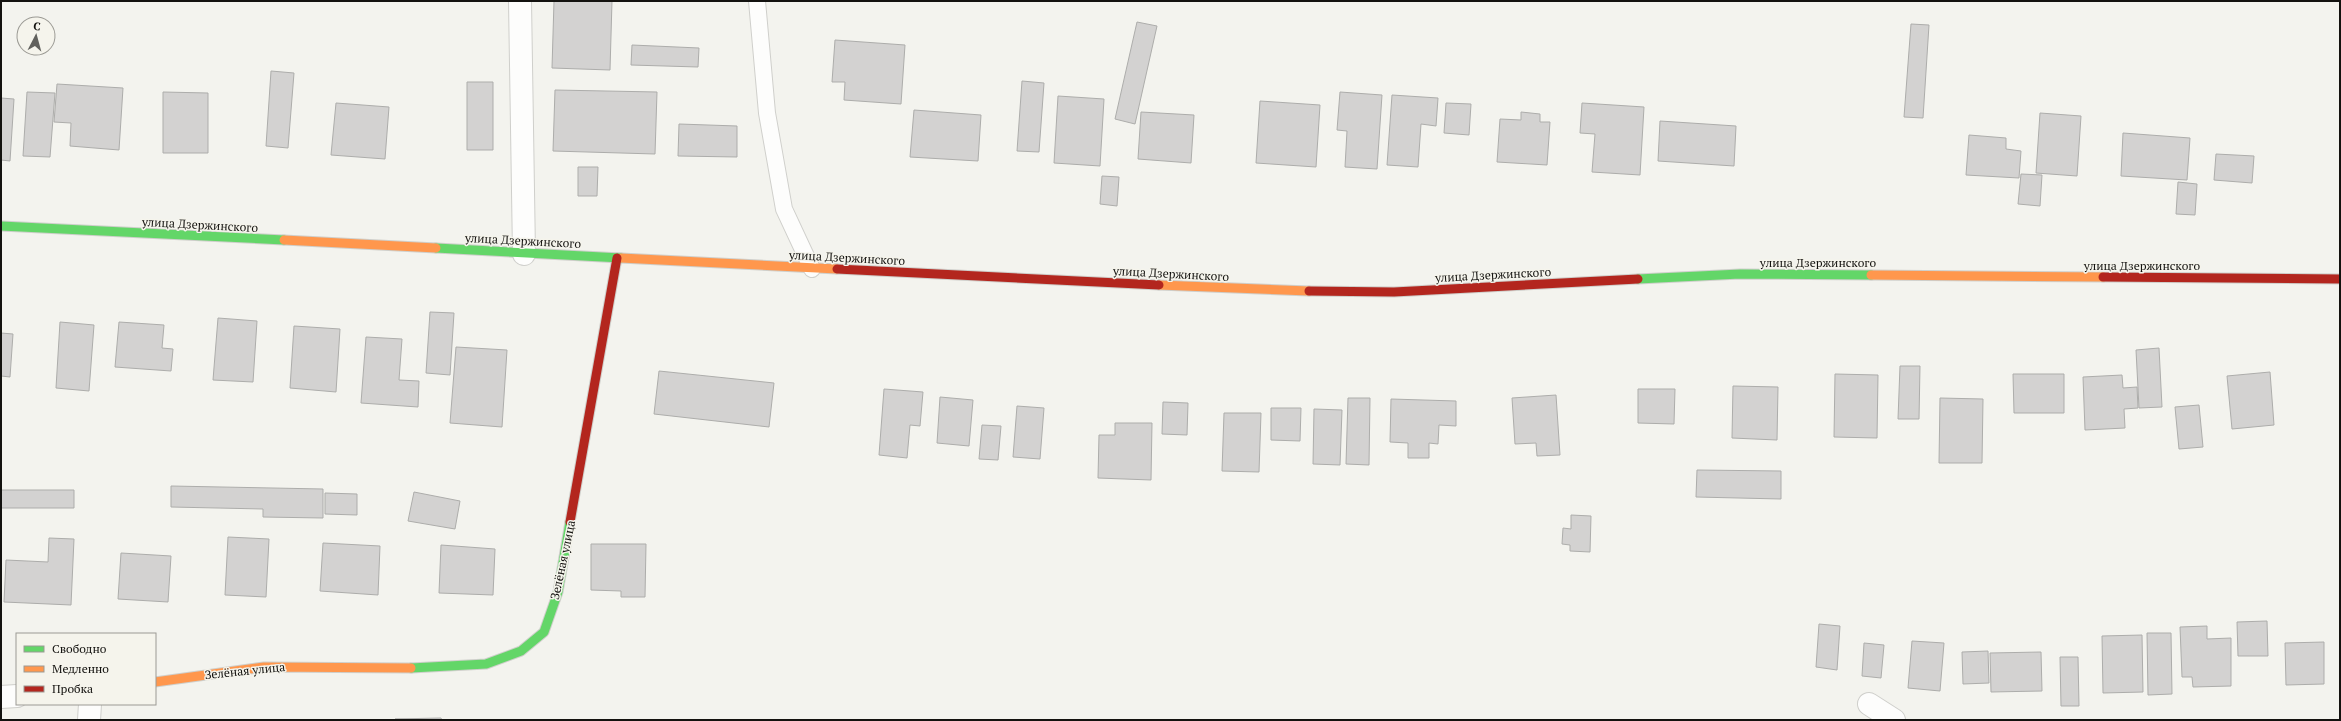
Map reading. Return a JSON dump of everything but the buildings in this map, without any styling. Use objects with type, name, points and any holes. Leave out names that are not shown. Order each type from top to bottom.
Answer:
[{"type":"street","points":[[520,1],[524,254]]},
{"type":"street","name":"улица Дзержинского","points":[[1,226],[812,269],[1252,290],[1394,292],[1740,274],[2340,279]]},
{"type":"street","name":"Зелёная улица","points":[[156,682],[264,667],[438,668],[486,664],[521,650],[544,632],[558,592],[617,258]]},
{"type":"street","points":[[1,697],[16,696]]},
{"type":"street","points":[[1869,704],[1894,720]]},
{"type":"street","points":[[89,720],[90,705]]},
{"type":"lane","points":[[757,1],[767,113],[784,209],[812,269]]},
{"type":"traffic: fast","points":[[1,226],[284,240]]},
{"type":"traffic: fast","points":[[436,248],[621,258]]},
{"type":"traffic: fast","points":[[1638,279],[1740,274],[1871,275]]},
{"type":"traffic: fast","points":[[411,668],[486,664],[521,651],[544,632],[558,592],[570,522]]},
{"type":"traffic: slow","points":[[284,240],[436,248]]},
{"type":"traffic: slow","points":[[621,258],[837,269]]},
{"type":"traffic: slow","points":[[1871,275],[2103,277]]},
{"type":"traffic: slow","points":[[1159,285],[1309,291]]},
{"type":"traffic: slow","points":[[156,682],[264,667],[411,668]]},
{"type":"traffic: jam","points":[[570,522],[617,258]]},
{"type":"traffic: jam","points":[[837,269],[1159,285]]},
{"type":"traffic: jam","points":[[2103,277],[2340,279]]},
{"type":"traffic: jam","points":[[1309,291],[1394,292],[1638,279]]}]
